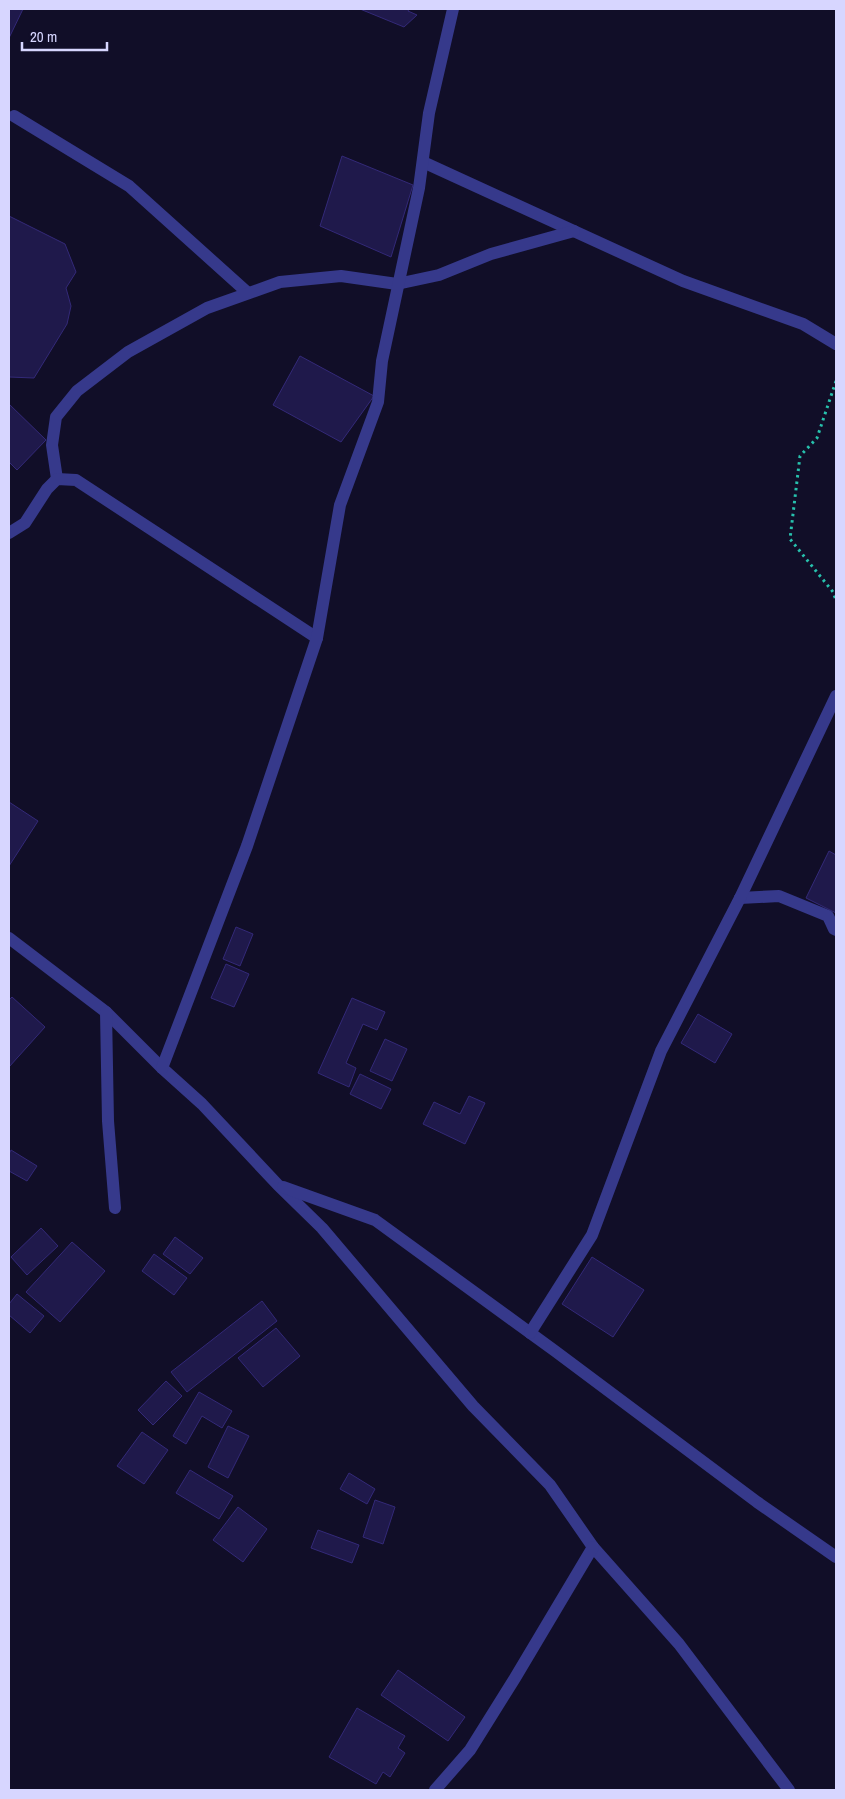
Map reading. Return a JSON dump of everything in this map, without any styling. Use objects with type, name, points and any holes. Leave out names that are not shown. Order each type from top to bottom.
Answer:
[{"type":"street","points":[[162,1068],[247,846],[317,638],[340,505],[378,402],[382,361],[419,188],[429,113],[453,9]]},
{"type":"street","points":[[14,116],[129,186],[248,293]]},
{"type":"street","points":[[423,162],[683,281],[804,324],[836,344]]},
{"type":"street","points":[[57,479],[52,445],[56,417],[77,391],[128,352],[206,308],[280,282],[341,276],[397,284],[439,275],[491,254],[574,231]]},
{"type":"street","points":[[9,533],[25,523],[47,489],[57,479],[76,480],[317,638]]},
{"type":"street","points":[[530,1332],[592,1235],[661,1051],[740,898],[836,696]]},
{"type":"street","points":[[740,898],[779,896],[828,916],[836,930]]},
{"type":"street","points":[[9,938],[106,1012],[162,1068],[202,1104],[278,1185],[322,1228],[473,1406],[550,1485],[594,1547],[679,1644],[789,1790]]},
{"type":"street","points":[[106,1012],[108,1122],[115,1208]]},
{"type":"street","points":[[278,1185],[375,1220],[530,1332],[757,1502],[836,1557]]},
{"type":"street","points":[[435,1790],[470,1750],[594,1547]]},
{"type":"path","points":[[836,381],[817,438],[800,456],[790,539],[833,592],[836,600]]},
{"type":"building","points":[[9,9],[23,9],[9,38]]},
{"type":"building","points":[[360,9],[409,9],[408,11],[417,15],[404,27]]},
{"type":"building","points":[[342,156],[413,185],[391,257],[320,226]]},
{"type":"building","points":[[9,216],[65,244],[76,272],[66,288],[71,306],[67,324],[34,378],[9,377]]},
{"type":"building","points":[[300,356],[374,396],[341,442],[273,405]]},
{"type":"building","points":[[9,404],[46,440],[17,470],[9,462]]},
{"type":"building","points":[[9,802],[38,821],[9,866]]},
{"type":"building","points":[[829,851],[836,855],[836,913],[806,898]]},
{"type":"building","points":[[236,927],[253,934],[240,966],[223,959]]},
{"type":"building","points":[[226,964],[249,974],[234,1007],[211,998]]},
{"type":"building","points":[[12,997],[45,1027],[9,1067],[9,1000]]},
{"type":"building","points":[[352,998],[385,1012],[377,1030],[363,1024],[346,1063],[356,1068],[349,1087],[318,1073]]},
{"type":"building","points":[[698,1014],[732,1034],[715,1063],[681,1043]]},
{"type":"building","points":[[385,1039],[407,1049],[392,1081],[370,1071]]},
{"type":"building","points":[[360,1074],[391,1089],[381,1109],[350,1094]]},
{"type":"building","points":[[469,1096],[485,1103],[465,1144],[423,1124],[434,1102],[460,1114]]},
{"type":"building","points":[[11,1150],[37,1166],[27,1181],[9,1171],[9,1154]]},
{"type":"building","points":[[41,1228],[58,1246],[27,1275],[11,1257]]},
{"type":"building","points":[[175,1237],[203,1258],[190,1274],[163,1254]]},
{"type":"building","points":[[72,1242],[105,1271],[60,1322],[26,1292]]},
{"type":"building","points":[[154,1254],[187,1278],[174,1295],[142,1271]]},
{"type":"building","points":[[592,1257],[644,1290],[613,1337],[562,1304]]},
{"type":"building","points":[[17,1294],[44,1316],[30,1333],[9,1315],[9,1304]]},
{"type":"building","points":[[262,1301],[277,1321],[187,1392],[171,1372]]},
{"type":"building","points":[[276,1328],[300,1356],[263,1387],[238,1358]]},
{"type":"building","points":[[166,1381],[182,1396],[153,1425],[138,1410]]},
{"type":"building","points":[[199,1392],[232,1411],[222,1428],[202,1416],[186,1444],[173,1436]]},
{"type":"building","points":[[228,1426],[249,1436],[228,1478],[208,1467]]},
{"type":"building","points":[[142,1432],[168,1450],[144,1484],[117,1466]]},
{"type":"building","points":[[190,1470],[233,1496],[219,1519],[176,1493]]},
{"type":"building","points":[[349,1473],[375,1489],[367,1504],[340,1489]]},
{"type":"building","points":[[375,1500],[395,1507],[383,1544],[363,1537]]},
{"type":"building","points":[[238,1507],[267,1529],[243,1562],[213,1540]]},
{"type":"building","points":[[318,1530],[359,1545],[352,1563],[311,1548]]},
{"type":"building","points":[[398,1670],[465,1717],[448,1741],[381,1695]]},
{"type":"building","points":[[357,1708],[405,1736],[398,1748],[405,1753],[390,1777],[383,1772],[376,1784],[329,1757]]}]
